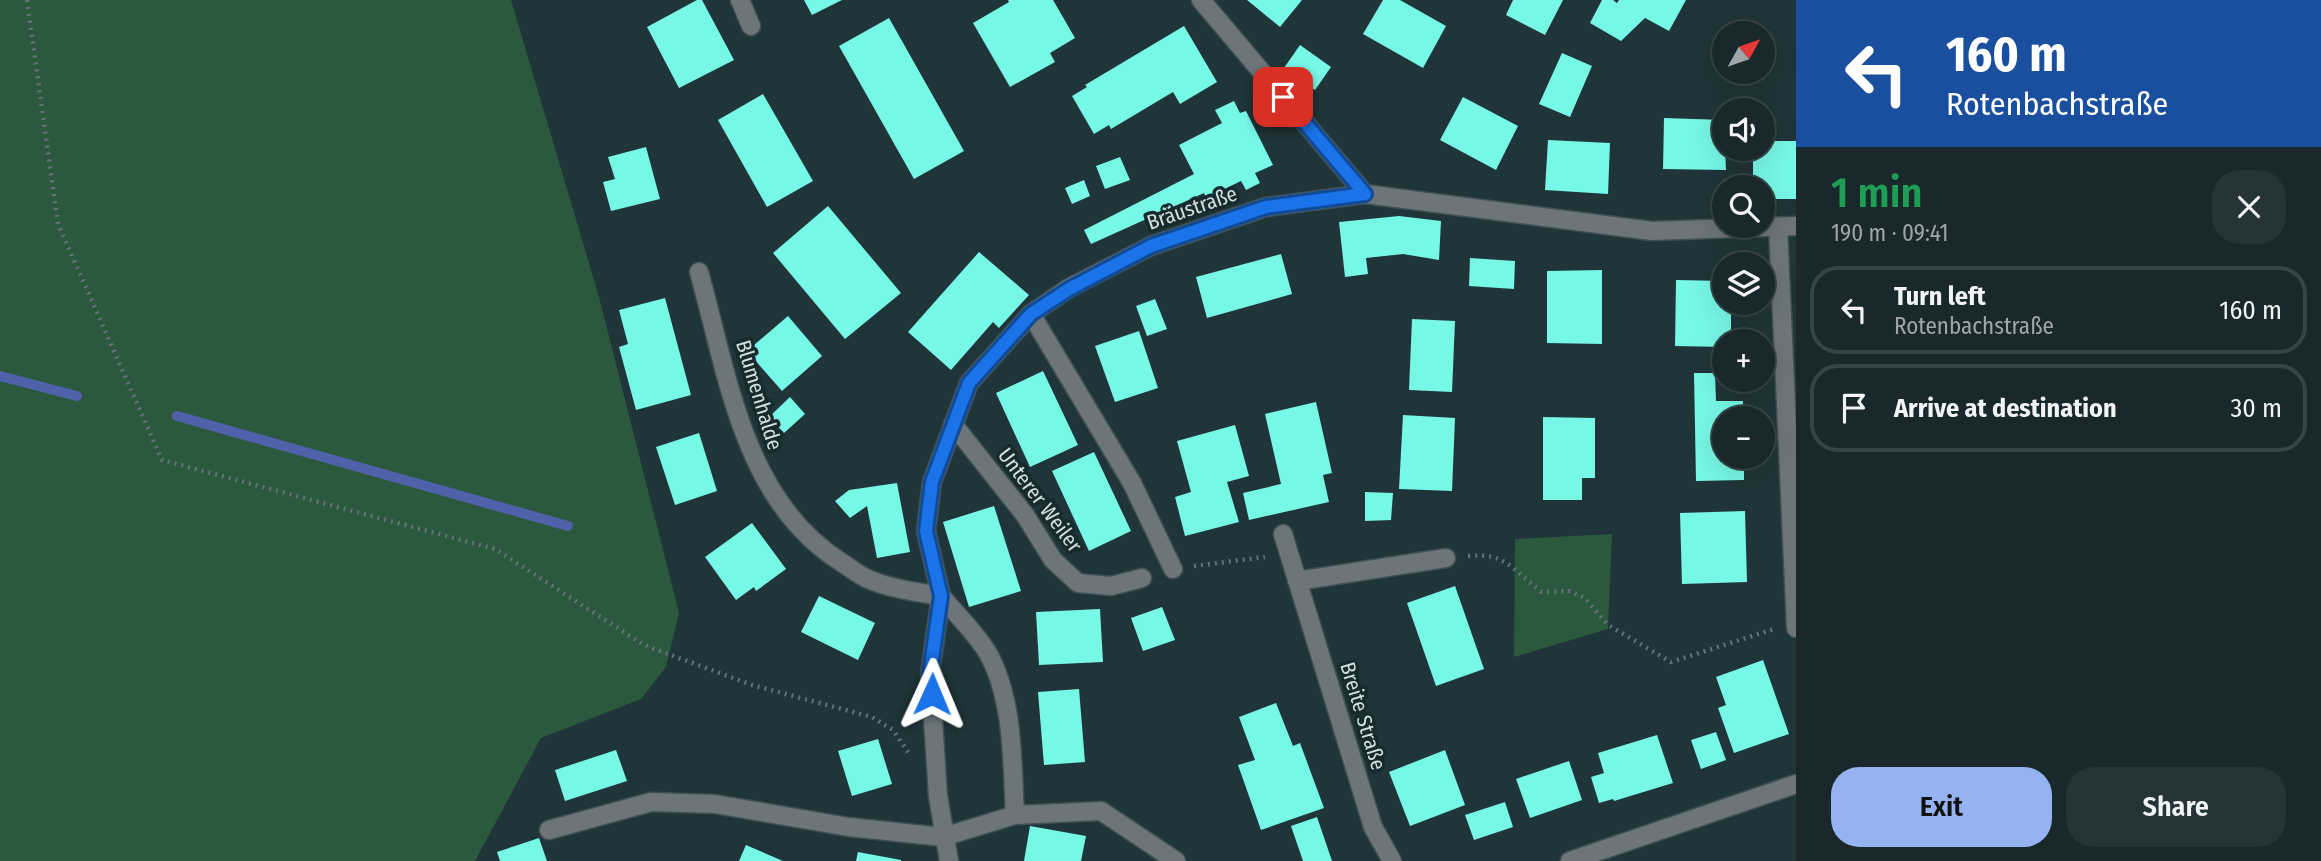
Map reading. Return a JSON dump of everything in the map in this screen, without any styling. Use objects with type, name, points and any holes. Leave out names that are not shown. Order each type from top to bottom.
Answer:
[{"type":"street","points":[[740,0],[751,26]]},
{"type":"street","points":[[1201,0],[1365,194]]},
{"type":"street","name":"Bräustraße","points":[[949,861],[938,796],[930,673],[941,596],[926,531],[932,482],[969,383],[1031,314],[1069,289],[1151,246],[1266,207],[1365,194],[1653,230],[1787,226]]},
{"type":"street","points":[[1787,226],[1795,626]]},
{"type":"street","name":"Blumenhalde","points":[[699,272],[742,429],[757,468],[792,521],[825,552],[867,579],[901,589],[941,596]]},
{"type":"street","points":[[1031,314],[1132,483],[1173,569]]},
{"type":"street","name":"Unterer Weiler","points":[[953,424],[1026,515],[1053,560],[1078,583],[1111,586],[1142,578]]},
{"type":"street","name":"Breite Straße","points":[[1283,534],[1373,827],[1392,861]]},
{"type":"street","points":[[1297,581],[1446,558]]},
{"type":"street","points":[[941,596],[988,654],[1003,692],[1012,758],[1015,815]]},
{"type":"street","points":[[1570,861],[1796,784]]},
{"type":"street","points":[[549,831],[651,802],[715,804],[849,827],[943,836],[1015,815],[1101,811],[1176,861]]},
{"type":"path","points":[[27,0],[58,224],[162,460],[495,549],[644,645],[752,685],[872,717],[893,730],[938,796]]},
{"type":"path","points":[[1173,569],[1291,554]]},
{"type":"path","points":[[1446,558],[1487,554],[1505,560],[1542,592],[1570,591],[1585,598],[1608,625],[1671,662],[1795,626]]},
{"type":"green space","points":[[0,0],[511,0],[599,297],[679,613],[666,667],[641,699],[541,738],[475,861],[0,861]]},
{"type":"green space","points":[[1612,534],[1608,629],[1514,657],[1515,539]]},
{"type":"building","points":[[697,0],[702,0],[734,60],[679,88],[647,27]]},
{"type":"building","points":[[804,0],[842,0],[812,15]]},
{"type":"building","points":[[1008,0],[1053,0],[1075,38],[1050,53],[1055,62],[1010,87],[973,23],[1009,2]]},
{"type":"building","points":[[1247,0],[1302,0],[1280,27]]},
{"type":"building","points":[[1383,0],[1400,0],[1446,26],[1423,68],[1363,34]]},
{"type":"building","points":[[1513,0],[1563,0],[1545,35],[1506,15]]},
{"type":"building","points":[[1602,0],[1613,0],[1617,3],[1619,0],[1686,0],[1669,31],[1645,18],[1621,41],[1590,23]]},
{"type":"building","points":[[889,18],[964,151],[914,179],[839,46]]},
{"type":"building","points":[[1184,26],[1217,82],[1180,104],[1173,92],[1111,129],[1109,125],[1094,134],[1072,96],[1087,87],[1085,85]]},
{"type":"building","points":[[1300,45],[1331,67],[1315,90],[1284,68]]},
{"type":"building","points":[[1562,53],[1592,66],[1570,117],[1539,104]]},
{"type":"building","points":[[763,94],[813,181],[767,207],[718,120]]},
{"type":"building","points":[[1463,97],[1518,126],[1496,170],[1440,140]]},
{"type":"building","points":[[1234,101],[1240,113],[1246,111],[1273,165],[1255,173],[1260,183],[1246,190],[1241,181],[1206,198],[1204,193],[1091,244],[1084,230],[1194,174],[1179,145],[1222,123],[1215,110]]},
{"type":"building","points":[[1664,118],[1712,120],[1712,161],[1726,161],[1726,170],[1663,169]]},
{"type":"building","points":[[1548,140],[1610,143],[1608,194],[1545,190]]},
{"type":"building","points":[[1775,141],[1796,141],[1796,199],[1775,199],[1775,175],[1753,175],[1753,161],[1775,161]]},
{"type":"building","points":[[646,147],[660,199],[611,211],[603,182],[615,179],[608,157]]},
{"type":"building","points":[[1120,157],[1130,180],[1105,189],[1096,166]]},
{"type":"building","points":[[1084,180],[1090,196],[1072,204],[1065,188]]},
{"type":"building","points":[[828,206],[901,293],[845,339],[773,253]]},
{"type":"building","points":[[1399,216],[1441,221],[1439,260],[1403,254],[1366,258],[1368,274],[1345,277],[1339,222]]},
{"type":"building","points":[[979,252],[1029,295],[999,328],[993,322],[951,370],[908,332]]},
{"type":"building","points":[[1281,254],[1292,294],[1207,318],[1196,277]]},
{"type":"building","points":[[1470,258],[1515,261],[1514,289],[1469,286]]},
{"type":"building","points":[[1602,270],[1602,344],[1547,343],[1547,271]]},
{"type":"building","points":[[1676,280],[1712,281],[1712,315],[1731,315],[1731,329],[1712,329],[1712,347],[1675,346]]},
{"type":"building","points":[[665,298],[691,395],[636,410],[619,347],[628,344],[619,310]]},
{"type":"building","points":[[1155,299],[1167,329],[1147,336],[1136,306]]},
{"type":"building","points":[[788,316],[822,356],[782,391],[747,351]]},
{"type":"building","points":[[1412,319],[1455,321],[1452,392],[1409,390]]},
{"type":"building","points":[[1139,331],[1158,388],[1115,402],[1095,346]]},
{"type":"building","points":[[1043,371],[1078,445],[1030,467],[996,393]]},
{"type":"building","points":[[1694,373],[1712,373],[1712,392],[1716,392],[1716,401],[1743,401],[1743,406],[1712,406],[1712,469],[1744,469],[1744,480],[1696,481]]},
{"type":"building","points":[[790,397],[805,414],[784,433],[769,417]]},
{"type":"building","points":[[1316,402],[1332,473],[1323,475],[1329,502],[1249,520],[1243,493],[1281,484],[1265,414]]},
{"type":"building","points":[[1403,415],[1455,418],[1452,491],[1399,489]]},
{"type":"building","points":[[1543,417],[1595,418],[1595,478],[1582,478],[1582,500],[1543,500]]},
{"type":"building","points":[[1235,425],[1249,476],[1227,482],[1239,522],[1185,536],[1175,497],[1191,492],[1177,441]]},
{"type":"building","points":[[699,433],[717,491],[675,505],[656,447]]},
{"type":"building","points":[[1094,452],[1131,531],[1089,551],[1052,471]]},
{"type":"building","points":[[897,483],[910,552],[877,558],[867,506],[850,518],[835,501],[849,490]]},
{"type":"building","points":[[1365,492],[1393,493],[1391,520],[1365,521]]},
{"type":"building","points":[[994,506],[1021,591],[969,607],[943,522]]},
{"type":"building","points":[[1745,511],[1747,582],[1682,584],[1680,513]]},
{"type":"building","points":[[752,523],[786,569],[756,591],[754,587],[736,600],[705,557]]},
{"type":"building","points":[[1455,586],[1484,669],[1436,686],[1407,603]]},
{"type":"building","points":[[819,596],[875,623],[858,660],[801,632]]},
{"type":"building","points":[[1162,607],[1175,640],[1143,651],[1131,618]]},
{"type":"building","points":[[1100,609],[1103,662],[1039,665],[1036,612]]},
{"type":"building","points":[[1763,660],[1789,734],[1734,753],[1718,708],[1726,705],[1716,677]]},
{"type":"building","points":[[1079,689],[1085,762],[1044,765],[1038,692]]},
{"type":"building","points":[[1276,703],[1293,746],[1300,743],[1324,808],[1261,830],[1238,765],[1255,760],[1239,717]]},
{"type":"building","points":[[1716,732],[1726,760],[1701,769],[1691,740]]},
{"type":"building","points":[[1657,735],[1673,783],[1599,803],[1591,777],[1604,773],[1598,753]]},
{"type":"building","points":[[878,739],[892,784],[852,796],[838,751]]},
{"type":"building","points":[[616,750],[627,781],[565,801],[555,770]]},
{"type":"building","points":[[1445,750],[1465,805],[1410,826],[1389,772]]},
{"type":"building","points":[[1569,761],[1582,800],[1530,818],[1516,779]]},
{"type":"building","points":[[1505,802],[1513,827],[1474,840],[1465,815]]},
{"type":"building","points":[[1317,817],[1332,861],[1303,861],[1291,826]]},
{"type":"building","points":[[1030,826],[1086,836],[1081,861],[1024,861]]},
{"type":"building","points":[[539,838],[547,861],[500,861],[497,852]]},
{"type":"building","points":[[746,845],[783,861],[739,861]]},
{"type":"building","points":[[858,852],[901,860],[901,861],[856,861]]},
{"type":"waterway","points":[[0,376],[77,396]]},
{"type":"waterway","points":[[177,416],[568,526]]},
{"type":"route","points":[[932,694],[930,673],[941,596],[926,531],[932,482],[969,383],[1031,314],[1069,289],[1151,246],[1266,207],[1365,194],[1283,97]]}]
